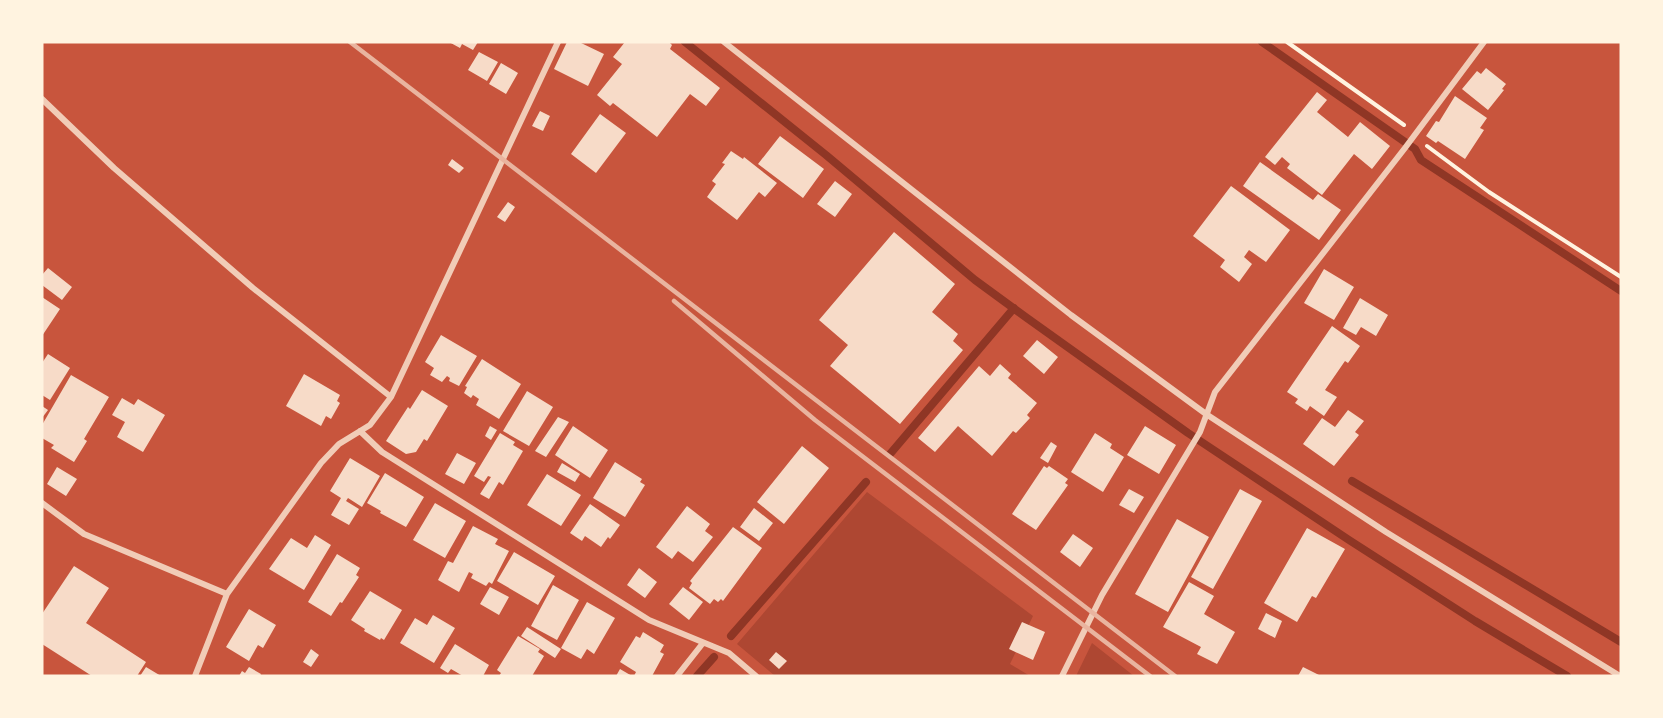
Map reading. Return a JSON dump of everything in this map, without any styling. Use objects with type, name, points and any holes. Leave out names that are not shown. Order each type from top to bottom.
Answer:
[{"type":"street","points":[[195,676],[227,594],[321,463],[339,444],[370,425],[391,397],[558,42]]},
{"type":"street","points":[[724,42],[1071,315],[1206,414],[1386,532],[1620,676]]},
{"type":"street","points":[[1062,676],[1102,595],[1200,432],[1215,392],[1405,148],[1484,42]]},
{"type":"street","points":[[42,99],[114,168],[253,288],[391,397]]},
{"type":"street","points":[[360,431],[382,452],[649,620],[729,653],[756,676]]},
{"type":"street","points":[[42,503],[84,534],[227,594]]},
{"type":"street","points":[[677,676],[703,643]]},
{"type":"path","points":[[1287,42],[1489,192],[1621,277]]},
{"type":"shaded area","points":[[867,492],[1033,616],[1010,664],[1030,676],[775,676],[737,644]]},
{"type":"shaded area","points":[[1092,643],[1134,676],[1076,676]]},
{"type":"building","points":[[449,42],[478,42],[473,50],[462,44],[460,48]]},
{"type":"building","points":[[567,42],[579,42],[604,54],[588,86],[554,69]]},
{"type":"building","points":[[625,42],[669,42],[672,45],[670,49],[720,88],[706,106],[690,94],[657,137],[613,103],[610,106],[597,95],[622,64],[613,57]]},
{"type":"building","points":[[479,52],[498,62],[487,81],[468,70]]},
{"type":"building","points":[[501,63],[518,73],[506,94],[489,84]]},
{"type":"building","points":[[1486,68],[1506,84],[1488,110],[1462,89],[1477,71],[1481,74]]},
{"type":"building","points":[[1317,92],[1327,100],[1317,112],[1348,137],[1360,122],[1390,146],[1372,169],[1354,154],[1322,195],[1287,168],[1290,164],[1282,157],[1275,165],[1265,157]]},
{"type":"building","points":[[1455,96],[1487,118],[1480,128],[1484,130],[1465,159],[1426,136],[1436,121],[1439,122]]},
{"type":"building","points":[[540,111],[550,116],[543,131],[532,126]]},
{"type":"building","points":[[600,114],[626,133],[596,173],[571,154]]},
{"type":"building","points":[[780,136],[824,169],[803,198],[758,164]]},
{"type":"building","points":[[731,151],[743,159],[744,157],[777,183],[765,197],[759,192],[737,220],[707,197],[716,184],[712,181],[725,164],[722,163]]},
{"type":"building","points":[[452,159],[464,168],[459,173],[448,165]]},
{"type":"building","points":[[1260,162],[1313,200],[1318,194],[1341,210],[1319,240],[1243,186]]},
{"type":"building","points":[[835,181],[852,194],[835,217],[817,204]]},
{"type":"building","points":[[1231,186],[1290,230],[1266,262],[1249,250],[1244,257],[1252,264],[1239,282],[1220,267],[1225,260],[1193,236]]},
{"type":"building","points":[[508,202],[515,207],[505,222],[497,217]]},
{"type":"building","points":[[894,232],[955,284],[932,312],[958,334],[953,341],[963,350],[900,424],[830,366],[848,345],[819,320]]},
{"type":"building","points":[[48,268],[72,287],[62,300],[42,285],[42,275]]},
{"type":"building","points":[[1324,269],[1354,287],[1334,320],[1304,303]]},
{"type":"building","points":[[42,297],[60,309],[42,336]]},
{"type":"building","points":[[1360,298],[1388,315],[1376,336],[1361,327],[1356,335],[1343,328]]},
{"type":"building","points":[[1332,326],[1360,346],[1348,363],[1345,361],[1325,390],[1337,397],[1324,416],[1310,406],[1307,411],[1295,403],[1298,399],[1287,392]]},
{"type":"building","points":[[441,335],[477,356],[459,386],[449,381],[450,378],[447,376],[442,382],[430,375],[434,368],[425,362]]},
{"type":"building","points":[[1037,340],[1058,357],[1044,374],[1023,356]]},
{"type":"building","points":[[48,354],[70,368],[50,400],[42,395],[42,363]]},
{"type":"building","points":[[482,359],[521,384],[499,419],[476,405],[479,399],[473,395],[471,398],[464,393],[467,387],[465,386]]},
{"type":"building","points":[[1000,364],[1011,374],[1008,378],[1037,403],[1027,415],[1030,418],[1016,433],[1013,431],[992,456],[958,426],[935,452],[918,438],[979,366],[990,376]]},
{"type":"building","points":[[304,374],[340,395],[337,401],[340,403],[331,419],[326,416],[321,426],[286,406]]},
{"type":"building","points":[[71,375],[109,397],[84,439],[87,441],[74,462],[51,448],[54,445],[42,438],[42,425]]},
{"type":"building","points":[[422,390],[448,406],[427,441],[424,439],[416,452],[406,454],[386,441]]},
{"type":"building","points":[[527,391],[553,407],[529,446],[503,431]]},
{"type":"building","points":[[122,398],[134,405],[138,399],[165,415],[143,452],[117,437],[125,422],[112,415]]},
{"type":"building","points":[[42,406],[48,410],[42,418]]},
{"type":"building","points":[[1348,410],[1364,421],[1355,432],[1359,435],[1334,466],[1303,444],[1322,418],[1335,427]]},
{"type":"building","points":[[558,417],[569,422],[546,457],[535,451]]},
{"type":"building","points":[[490,426],[497,430],[491,440],[485,436]]},
{"type":"building","points":[[573,426],[608,450],[590,478],[555,455]]},
{"type":"building","points":[[1145,426],[1176,445],[1159,474],[1127,455]]},
{"type":"building","points":[[500,433],[515,442],[513,445],[523,451],[503,485],[499,482],[489,499],[480,494],[491,477],[488,476],[484,482],[474,476]]},
{"type":"building","points":[[1095,433],[1112,444],[1110,448],[1124,457],[1103,492],[1071,472]]},
{"type":"building","points":[[1051,442],[1057,446],[1048,463],[1040,458]]},
{"type":"building","points":[[802,446],[829,468],[784,524],[757,502]]},
{"type":"building","points":[[457,453],[476,463],[464,484],[445,474]]},
{"type":"building","points":[[350,458],[380,476],[362,507],[348,498],[346,501],[359,509],[349,525],[331,515],[341,498],[330,491]]},
{"type":"building","points":[[615,462],[642,479],[640,482],[645,485],[625,517],[593,498]]},
{"type":"building","points":[[562,463],[580,474],[575,482],[557,472]]},
{"type":"building","points":[[1044,466],[1047,468],[1049,466],[1068,479],[1065,483],[1068,485],[1036,530],[1012,514]]},
{"type":"building","points":[[57,467],[77,479],[66,496],[47,484]]},
{"type":"building","points":[[385,473],[424,497],[406,527],[367,503]]},
{"type":"building","points":[[547,474],[581,495],[561,526],[527,505]]},
{"type":"building","points":[[1129,489],[1144,497],[1134,513],[1119,505]]},
{"type":"building","points":[[1240,489],[1262,501],[1213,589],[1191,577]]},
{"type":"building","points":[[435,503],[466,521],[445,558],[413,540]]},
{"type":"building","points":[[590,504],[620,525],[601,547],[585,536],[582,541],[570,533]]},
{"type":"building","points":[[687,506],[710,524],[705,531],[713,537],[693,562],[678,551],[672,559],[656,547]]},
{"type":"building","points":[[754,508],[773,523],[759,541],[740,527]]},
{"type":"building","points":[[1177,519],[1209,537],[1168,612],[1135,594]]},
{"type":"building","points":[[473,526],[498,539],[495,544],[509,551],[492,584],[489,582],[486,586],[471,578],[473,574],[469,572],[459,592],[438,580],[448,561],[453,563]]},
{"type":"building","points":[[733,527],[762,548],[723,601],[721,599],[718,602],[714,599],[710,604],[689,588],[692,583],[690,581]]},
{"type":"building","points":[[1307,528],[1345,549],[1316,598],[1312,596],[1297,622],[1264,603]]},
{"type":"building","points":[[1073,534],[1093,548],[1080,567],[1060,552]]},
{"type":"building","points":[[315,535],[331,545],[304,590],[269,569],[291,538],[307,548]]},
{"type":"building","points":[[514,552],[555,576],[538,605],[497,581]]},
{"type":"building","points":[[337,554],[360,568],[356,575],[359,577],[331,616],[308,602]]},
{"type":"building","points":[[74,566],[109,588],[86,623],[146,662],[137,676],[92,676],[42,644],[42,614]]},
{"type":"building","points":[[639,568],[657,582],[645,598],[627,585]]},
{"type":"building","points":[[1189,582],[1214,596],[1204,614],[1235,632],[1217,664],[1197,654],[1201,647],[1163,627]]},
{"type":"building","points":[[553,585],[579,600],[557,640],[531,626]]},
{"type":"building","points":[[490,587],[509,597],[499,615],[480,604]]},
{"type":"building","points":[[683,587],[703,602],[689,620],[669,604]]},
{"type":"building","points":[[370,591],[402,610],[384,640],[364,631],[365,629],[351,620]]},
{"type":"building","points":[[587,602],[615,618],[594,654],[587,649],[581,659],[561,648]]},
{"type":"building","points":[[249,609],[276,625],[263,648],[258,645],[249,661],[226,647]]},
{"type":"building","points":[[1266,613],[1282,621],[1275,638],[1258,629]]},
{"type":"building","points":[[433,615],[455,628],[434,663],[400,643],[415,618],[427,625]]},
{"type":"building","points":[[1022,622],[1045,632],[1033,660],[1009,649]]},
{"type":"building","points":[[527,627],[561,649],[555,658],[521,636]]},
{"type":"building","points":[[643,632],[664,645],[660,652],[664,654],[652,676],[634,676],[636,672],[620,662],[636,636],[640,638]]},
{"type":"building","points":[[518,636],[540,649],[538,652],[544,656],[532,676],[499,676],[501,673],[497,670]]},
{"type":"building","points":[[455,644],[489,665],[483,676],[463,676],[451,669],[448,673],[440,668]]},
{"type":"building","points":[[311,649],[319,655],[311,667],[303,662]]},
{"type":"building","points":[[776,652],[787,661],[779,669],[769,660]]},
{"type":"building","points":[[146,667],[161,676],[140,676]]},
{"type":"building","points":[[249,667],[261,674],[260,676],[239,676]]},
{"type":"building","points":[[1303,667],[1321,676],[1298,676]]},
{"type":"building","points":[[620,669],[632,676],[616,676]]},
{"type":"waterway","points":[[685,42],[826,155],[975,280],[1027,318],[1188,433],[1349,540],[1475,621],[1567,676]]},
{"type":"waterway","points":[[1262,42],[1415,149],[1421,160],[1621,291]]},
{"type":"waterway","points":[[890,454],[1014,308]]},
{"type":"waterway","points":[[1352,481],[1621,642]]},
{"type":"waterway","points":[[731,636],[866,482]]},
{"type":"waterway","points":[[697,676],[714,657]]},
{"type":"railway","points":[[350,42],[1175,676]]},
{"type":"railway","points":[[674,301],[815,420],[1150,676]]}]
